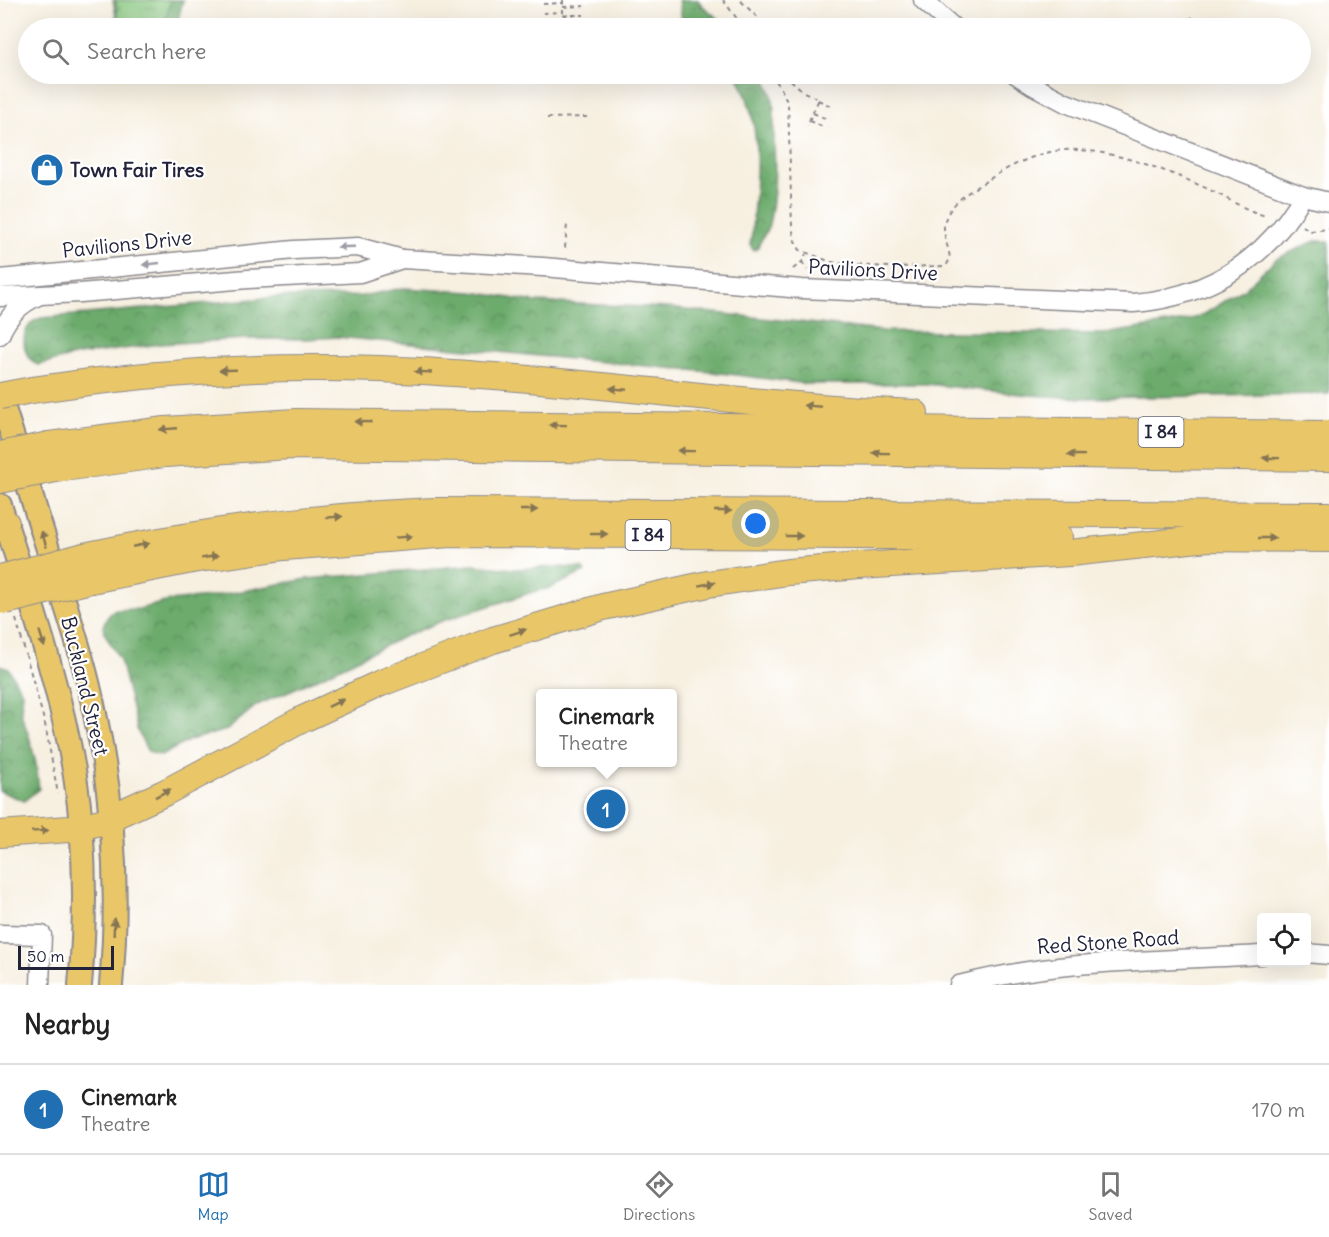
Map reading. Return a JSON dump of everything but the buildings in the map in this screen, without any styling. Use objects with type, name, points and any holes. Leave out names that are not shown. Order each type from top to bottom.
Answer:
[{"type":"highway","points":[[0,396],[105,380],[196,371],[279,368],[380,369],[836,408],[1004,416],[1078,431]]},
{"type":"highway","name":"I 84","points":[[0,455],[52,457],[175,429],[296,422],[1329,434]]},
{"type":"highway","points":[[0,480],[52,457],[291,447],[1329,458]]},
{"type":"highway","points":[[87,568],[195,534],[341,516],[434,511],[1329,515]]},
{"type":"highway","name":"I 84","points":[[5,598],[87,568],[192,560],[284,547],[450,534],[1329,539]]},
{"type":"highway","points":[[0,834],[81,827],[110,818],[164,793],[303,719],[381,683],[465,649],[581,612],[697,586],[788,572],[1070,553],[1208,538]]},
{"type":"main road","name":"Buckland Street","points":[[0,396],[89,685],[101,743],[110,818],[114,899],[111,985]]},
{"type":"main road","points":[[1,520],[37,513]]},
{"type":"main road","name":"Buckland Street","points":[[1,520],[60,705],[74,772],[81,827],[84,919],[80,985]]},
{"type":"street","points":[[923,0],[943,18]]},
{"type":"street","points":[[1029,84],[1066,103],[1303,196],[1329,202]]},
{"type":"street","name":"Pavilions Drive","points":[[0,279],[259,253],[358,247],[402,260],[554,267],[829,291],[1109,303],[1145,302],[1195,291],[1235,271],[1274,237],[1303,196]]},
{"type":"street","points":[[248,279],[259,253]]},
{"type":"street","name":"Pavilions Drive","points":[[0,297],[360,273],[402,260]]},
{"type":"street","name":"Pavilions Drive","points":[[0,335],[6,322],[17,309],[42,295]]},
{"type":"street","points":[[0,934],[42,935],[40,985]]},
{"type":"street","points":[[1311,953],[1329,955]]},
{"type":"street","name":"Red Stone Road","points":[[958,985],[1000,974],[1078,964],[1257,955]]},
{"type":"path","points":[[723,0],[736,18]]},
{"type":"path","points":[[741,2],[758,18]]},
{"type":"path","points":[[563,3],[563,18]]},
{"type":"path","points":[[543,4],[563,3],[584,6]]},
{"type":"path","points":[[543,13],[584,15]]},
{"type":"path","points":[[778,84],[788,105],[792,226],[795,241],[800,250],[806,254],[831,262],[891,267],[946,266],[950,259],[944,226],[947,215],[957,202],[997,174],[1032,157],[1064,150],[1087,151],[1147,165],[1208,189],[1246,210],[1266,216]]},
{"type":"path","points":[[795,84],[804,92],[833,107]]},
{"type":"path","points":[[807,126],[818,100]]},
{"type":"path","points":[[813,113],[827,119]]},
{"type":"path","points":[[546,118],[587,117]]},
{"type":"path","points":[[809,121],[824,128]]},
{"type":"path","points":[[565,248],[567,224]]},
{"type":"path","points":[[1303,226],[1310,231],[1329,229]]},
{"type":"path","points":[[793,269],[802,262],[806,254]]},
{"type":"path","points":[[802,262],[807,270]]},
{"type":"path","points":[[5,598],[45,724],[60,803]]},
{"type":"green space","points":[[113,0],[183,0],[178,18],[116,18]]},
{"type":"green space","points":[[116,0],[171,0],[166,18],[117,18]]},
{"type":"green space","points":[[679,0],[698,0],[718,18],[682,18]]},
{"type":"green space","points":[[741,84],[768,84],[774,104],[773,202],[768,227],[757,249],[753,250],[750,244],[756,179],[756,143],[750,107]]},
{"type":"green space","points":[[1315,241],[1329,241],[1329,394],[1083,398],[1029,395],[926,384],[807,384],[721,373],[337,337],[160,344],[79,355],[38,365],[27,355],[24,340],[29,327],[41,318],[276,297],[362,296],[403,288],[472,292],[536,302],[669,308],[884,331],[1104,334],[1185,321],[1203,315],[1244,289],[1276,259]]},
{"type":"green space","points":[[473,565],[514,569],[582,568],[585,572],[550,588],[442,621],[403,637],[257,705],[227,730],[190,740],[161,756],[148,752],[138,732],[120,660],[104,632],[104,623],[115,610],[139,609],[169,601],[209,597],[307,579]]},
{"type":"green space","points":[[0,665],[8,668],[22,692],[21,714],[36,764],[39,789],[24,801],[0,791]]},
{"type":"place","name":"Town Fair Tires","points":[[47,170]]},
{"type":"place","name":"Cinemark","points":[[606,809]]}]
